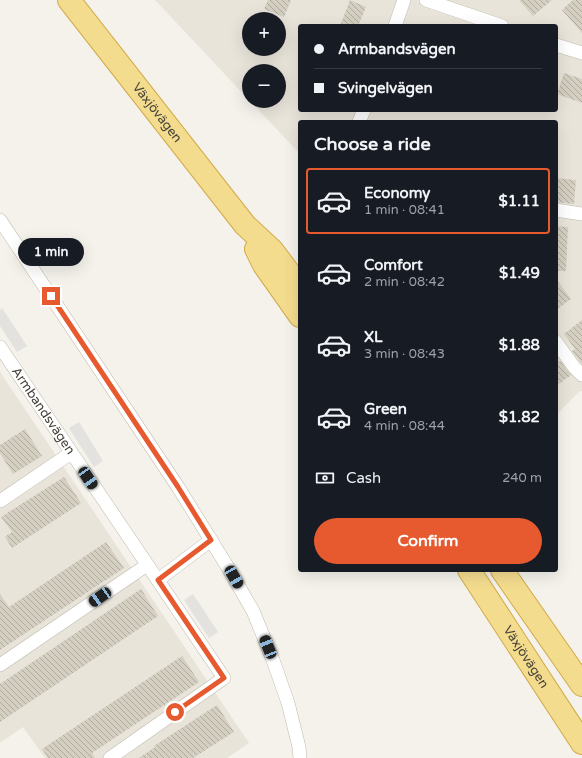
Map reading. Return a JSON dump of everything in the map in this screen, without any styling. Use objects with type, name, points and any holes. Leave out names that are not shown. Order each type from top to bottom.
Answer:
[{"type":"highway","name":"Växjövägen","points":[[69,0],[244,225],[272,250],[298,284]]},
{"type":"highway","name":"Växjövägen","points":[[244,225],[264,265],[298,313]]},
{"type":"highway","name":"Växjövägen","points":[[470,572],[582,744]]},
{"type":"highway","points":[[503,572],[582,685]]},
{"type":"street","points":[[396,24],[404,0]]},
{"type":"street","points":[[426,0],[496,24]]},
{"type":"street","points":[[558,46],[582,54]]},
{"type":"street","points":[[558,210],[582,214]]},
{"type":"street","points":[[0,220],[174,481],[253,610],[268,646],[288,703],[299,747],[300,758]]},
{"type":"street","points":[[558,345],[574,367],[582,374]]},
{"type":"street","name":"Armbandsvägen","points":[[0,347],[224,678],[110,758]]},
{"type":"street","points":[[0,501],[71,453]]},
{"type":"street","points":[[158,580],[211,540]]},
{"type":"street","points":[[0,665],[147,565]]},
{"type":"shaded area","points":[[155,0],[582,0],[582,391],[580,391],[558,413],[558,120],[298,120],[298,152],[257,108],[286,108],[286,64],[242,64],[242,93]]},
{"type":"shaded area","points":[[2,308],[27,346],[17,352],[0,326],[0,310]]},
{"type":"shaded area","points":[[0,372],[249,743],[227,758],[45,758],[23,727],[0,743]]},
{"type":"shaded area","points":[[79,422],[103,461],[94,467],[69,428]]},
{"type":"shaded area","points":[[193,594],[218,632],[209,638],[184,600]]},
{"type":"building","points":[[268,0],[291,0],[286,12],[272,12],[264,9]]},
{"type":"building","points":[[350,0],[366,7],[359,24],[341,24]]},
{"type":"building","points":[[519,0],[552,0],[533,16]]},
{"type":"building","points":[[573,0],[582,0],[582,33],[562,10]]},
{"type":"building","points":[[564,73],[582,79],[582,103],[558,94]]},
{"type":"building","points":[[558,178],[576,180],[574,204],[558,202]]},
{"type":"building","points":[[558,226],[568,227],[566,271],[558,271]]},
{"type":"building","points":[[558,282],[571,299],[558,309]]},
{"type":"building","points":[[582,320],[582,364],[572,351],[575,349],[564,334]]},
{"type":"building","points":[[560,361],[571,375],[558,385],[558,362]]},
{"type":"building","points":[[25,429],[42,456],[13,474],[0,453],[0,445]]},
{"type":"building","points":[[64,477],[81,503],[12,548],[5,537],[12,532],[1,517]]},
{"type":"building","points":[[106,542],[124,568],[0,650],[0,594],[9,607]]},
{"type":"building","points":[[141,589],[158,616],[0,722],[0,684]]},
{"type":"building","points":[[182,656],[199,682],[92,753],[95,758],[48,758],[42,749]]},
{"type":"building","points":[[217,705],[234,732],[193,758],[139,758],[155,747],[154,746]]},
{"type":"route","points":[[51,296],[178,487],[211,540],[158,580],[224,678],[175,712]]}]
